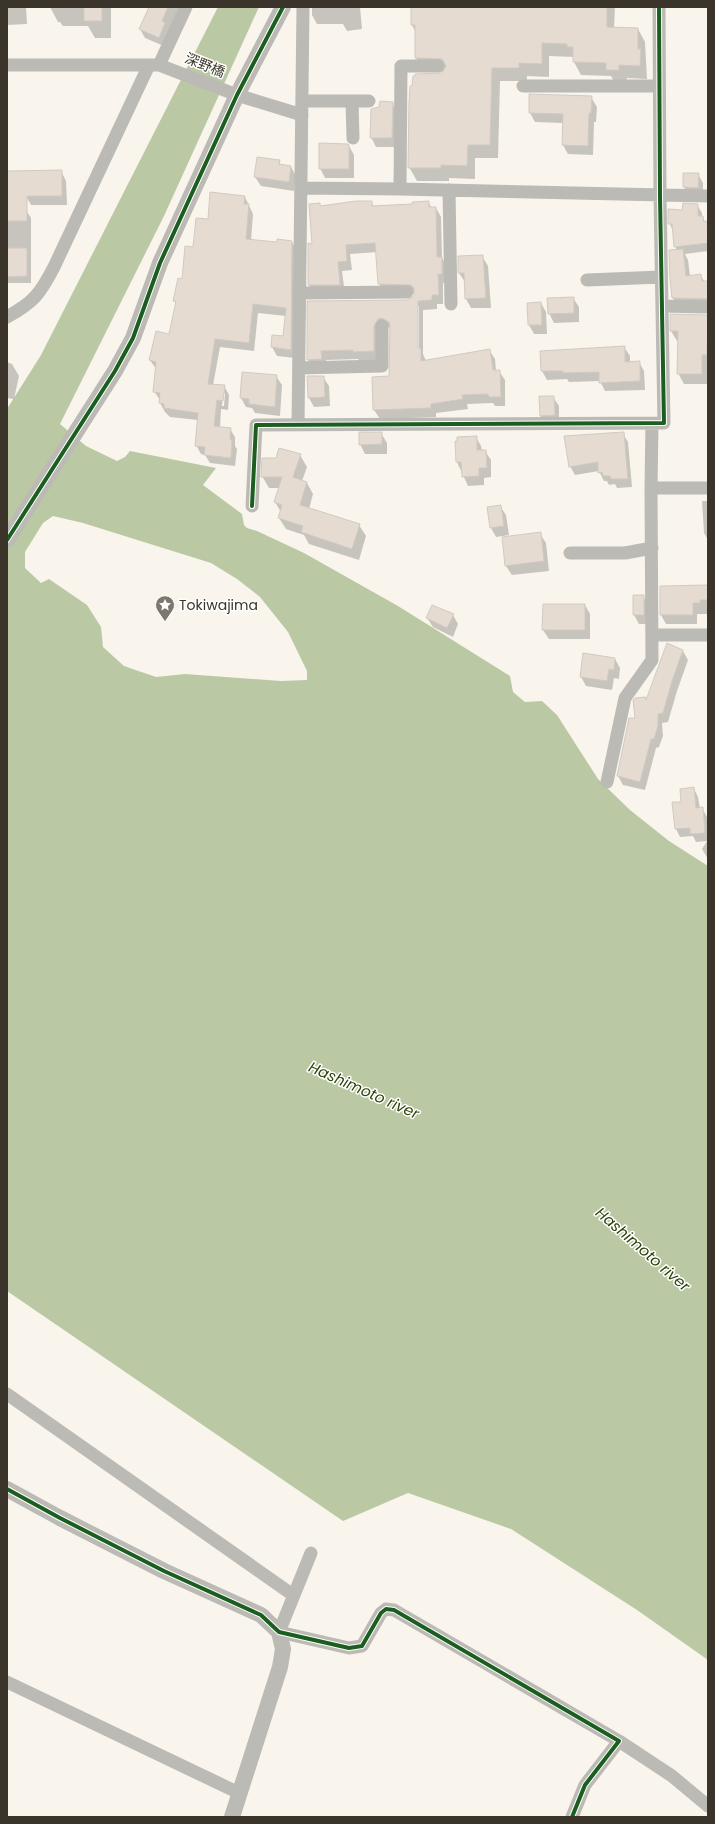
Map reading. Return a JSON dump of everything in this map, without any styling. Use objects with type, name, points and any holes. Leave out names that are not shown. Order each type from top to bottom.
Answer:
[{"type":"street","points":[[7,317],[24,307],[41,292],[160,66],[186,7]]},
{"type":"street","points":[[7,540],[81,426],[115,371],[133,338],[160,263],[232,93],[283,7]]},
{"type":"street","points":[[298,425],[303,7]]},
{"type":"street","points":[[252,506],[256,425],[664,423],[660,196],[659,7]]},
{"type":"street","points":[[7,65],[160,66]]},
{"type":"street","name":"深野橋","points":[[160,66],[232,93],[302,115]]},
{"type":"street","points":[[400,189],[402,66],[438,66]]},
{"type":"street","points":[[524,86],[659,86]]},
{"type":"street","points":[[302,101],[369,101]]},
{"type":"street","points":[[352,101],[353,138]]},
{"type":"street","points":[[301,188],[708,196]]},
{"type":"street","points":[[450,190],[451,304]]},
{"type":"street","points":[[587,280],[661,277]]},
{"type":"street","points":[[299,293],[407,292]]},
{"type":"street","points":[[662,306],[708,306]]},
{"type":"street","points":[[299,368],[382,366],[382,326]]},
{"type":"street","points":[[607,782],[625,698],[652,660],[652,424]]},
{"type":"street","points":[[651,488],[708,488]]},
{"type":"street","points":[[570,553],[625,553],[652,548]]},
{"type":"street","points":[[653,635],[708,635]]},
{"type":"street","points":[[7,1394],[293,1595]]},
{"type":"street","points":[[7,1489],[60,1518],[164,1570],[261,1615],[279,1632],[349,1648],[362,1646],[381,1613],[386,1609],[394,1610],[619,1741],[672,1776],[708,1806]]},
{"type":"street","points":[[232,1817],[280,1667],[283,1649],[279,1632],[311,1553]]},
{"type":"street","points":[[7,1682],[239,1793]]},
{"type":"street","points":[[572,1817],[585,1785],[619,1741]]},
{"type":"water","name":"Hashimoto river","points":[[218,7],[259,7],[164,216],[60,424],[86,446],[117,461],[125,457],[130,451],[216,468],[203,485],[242,514],[244,525],[247,528],[257,531],[304,553],[398,606],[510,676],[513,692],[525,702],[542,701],[557,715],[598,779],[630,810],[669,841],[708,866],[708,1660],[637,1610],[511,1529],[408,1493],[343,1521],[7,1291],[7,409],[41,355]],"holes":[[[53,516],[83,523],[211,563],[237,579],[260,597],[288,632],[307,671],[307,680],[281,681],[185,674],[156,677],[124,666],[103,647],[101,627],[87,605],[49,579],[41,583],[25,568],[25,552],[43,523]]]},
{"type":"building","points":[[84,7],[102,7],[102,21],[84,21]]},
{"type":"building","points":[[149,7],[168,7],[162,21],[165,23],[159,38],[139,29]]},
{"type":"building","points":[[411,7],[607,7],[607,27],[638,28],[638,49],[641,49],[640,66],[619,65],[619,70],[606,70],[606,63],[573,62],[573,47],[567,47],[567,44],[542,43],[542,64],[519,63],[519,68],[492,68],[490,145],[468,145],[467,166],[441,165],[441,168],[408,168],[409,102],[410,86],[412,86],[413,76],[415,76],[415,74],[442,73],[446,66],[442,59],[415,58],[415,25],[411,25]]},
{"type":"building","points":[[529,94],[592,96],[591,113],[589,113],[588,146],[562,145],[563,114],[529,113]]},
{"type":"building","points":[[380,101],[393,102],[392,138],[370,138],[371,109],[379,107]]},
{"type":"building","points":[[319,143],[348,144],[349,169],[319,169]]},
{"type":"building","points":[[257,157],[280,160],[279,164],[291,166],[289,182],[254,177]]},
{"type":"building","points":[[62,170],[62,196],[27,196],[27,221],[7,221],[7,171]]},
{"type":"building","points":[[683,173],[699,173],[698,188],[683,187]]},
{"type":"building","points":[[210,192],[245,196],[244,204],[249,204],[246,239],[277,242],[277,239],[292,241],[291,350],[271,347],[272,335],[283,336],[286,308],[253,304],[249,343],[215,339],[208,384],[225,385],[223,401],[217,400],[214,426],[231,428],[231,458],[204,455],[205,447],[195,446],[198,413],[164,408],[164,404],[159,403],[160,393],[153,392],[156,362],[149,360],[156,331],[169,334],[176,301],[173,301],[178,278],[182,279],[185,246],[193,247],[196,218],[208,219]]},
{"type":"building","points":[[356,201],[372,201],[372,206],[412,204],[412,202],[429,201],[429,207],[436,207],[437,257],[442,257],[442,274],[438,274],[439,295],[432,295],[432,300],[418,301],[418,348],[421,348],[421,361],[490,349],[493,370],[500,370],[501,397],[489,397],[488,394],[462,395],[463,399],[431,404],[431,408],[373,410],[372,377],[389,376],[390,326],[389,322],[382,318],[378,319],[374,326],[374,351],[321,351],[322,359],[307,360],[307,301],[407,300],[414,296],[414,288],[411,285],[378,284],[375,243],[346,245],[347,261],[338,262],[340,285],[308,285],[308,243],[312,244],[309,204],[320,203],[320,206]]},
{"type":"building","points":[[683,203],[698,204],[698,216],[703,216],[704,222],[707,221],[708,243],[674,247],[672,224],[668,224],[668,209],[682,210]]},
{"type":"building","points":[[7,248],[27,248],[27,276],[7,277]]},
{"type":"building","points":[[683,249],[686,276],[701,274],[702,281],[708,281],[708,299],[672,298],[669,250]]},
{"type":"building","points":[[483,255],[486,298],[465,299],[464,273],[458,273],[458,256]]},
{"type":"building","points":[[574,297],[574,313],[548,314],[547,298]]},
{"type":"building","points":[[541,302],[542,325],[528,325],[527,303]]},
{"type":"building","points":[[670,314],[708,315],[707,355],[702,355],[702,374],[677,374],[678,331],[670,331]]},
{"type":"building","points":[[625,346],[625,362],[640,361],[640,381],[599,383],[599,372],[563,373],[563,371],[541,371],[540,351]]},
{"type":"building","points":[[242,372],[277,375],[275,407],[249,404],[249,399],[240,398]]},
{"type":"building","points":[[307,376],[324,376],[325,397],[308,398]]},
{"type":"building","points":[[539,396],[554,396],[555,415],[540,416]]},
{"type":"building","points":[[359,432],[382,432],[382,444],[359,445]]},
{"type":"building","points":[[624,432],[628,479],[611,479],[610,476],[603,476],[602,472],[598,473],[598,462],[569,467],[564,436]]},
{"type":"building","points":[[477,436],[477,450],[486,450],[487,468],[479,468],[479,476],[462,477],[461,462],[456,462],[455,441],[457,441],[457,437]]},
{"type":"building","points":[[279,448],[301,454],[293,477],[307,482],[300,505],[360,524],[352,549],[301,532],[303,526],[278,518],[282,505],[274,502],[282,477],[261,477],[262,458],[276,458]]},
{"type":"building","points":[[501,505],[504,526],[490,528],[487,507]]},
{"type":"building","points":[[541,532],[544,561],[505,566],[502,537]]},
{"type":"building","points":[[708,585],[708,600],[700,600],[700,603],[693,603],[693,615],[660,615],[660,586]]},
{"type":"building","points":[[633,595],[644,595],[644,615],[633,615]]},
{"type":"building","points":[[543,604],[585,604],[585,630],[542,630]]},
{"type":"building","points":[[432,605],[454,614],[447,628],[426,618]]},
{"type":"building","points":[[667,643],[683,650],[663,713],[658,714],[658,726],[654,739],[651,739],[640,782],[617,776],[629,718],[635,718],[633,700],[635,698],[646,697],[646,700]]},
{"type":"building","points":[[583,653],[615,658],[614,670],[609,669],[607,681],[580,677]]},
{"type":"building","points":[[694,787],[696,808],[703,807],[705,833],[690,834],[690,828],[675,829],[672,802],[681,802],[680,789]]},
{"type":"cycle path","points":[[7,540],[115,371],[133,338],[160,263],[237,95],[283,7]]},
{"type":"cycle path","points":[[252,506],[256,425],[664,423],[660,196],[659,7]]},
{"type":"cycle path","points":[[7,1489],[164,1571],[261,1615],[279,1632],[349,1648],[362,1646],[381,1613],[386,1609],[394,1610],[619,1741],[585,1785],[572,1817]]},
{"type":"place","name":"Tokiwajima","points":[[165,622]]}]
